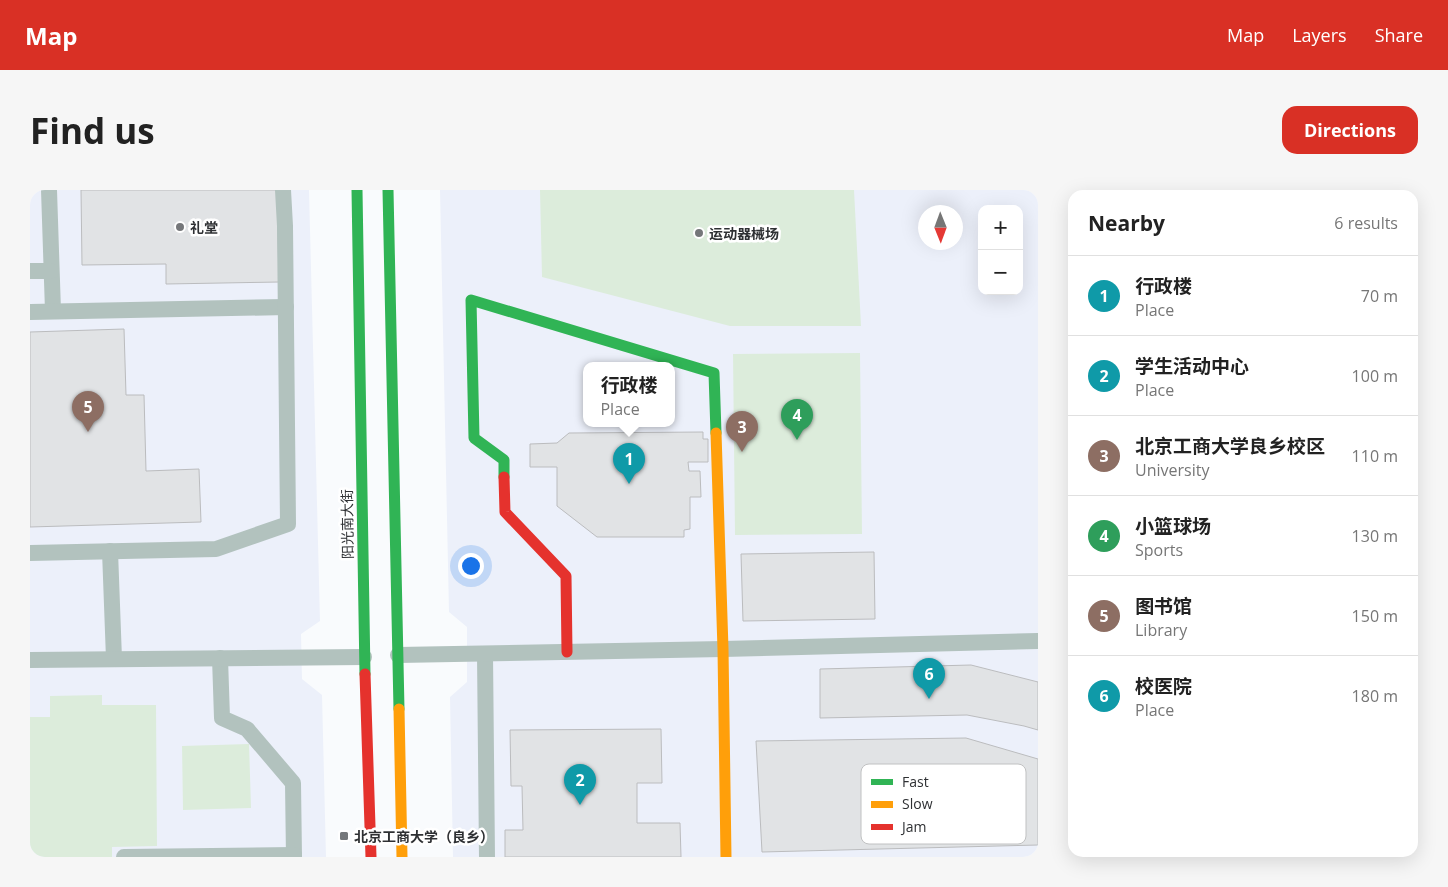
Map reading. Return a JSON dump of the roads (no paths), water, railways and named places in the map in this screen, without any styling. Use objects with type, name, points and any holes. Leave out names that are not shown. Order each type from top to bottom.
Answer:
[{"type":"main road","name":"阳光南大街","points":[[357,190],[364,657],[371,857]]},
{"type":"main road","points":[[388,190],[402,857]]},
{"type":"main road","points":[[568,652],[566,576],[505,512],[504,460],[474,438],[471,300],[714,373],[723,649],[726,857]]},
{"type":"street","points":[[49,190],[53,311]]},
{"type":"street","points":[[30,553],[216,549],[288,524],[283,190]]},
{"type":"street","points":[[30,272],[51,271]]},
{"type":"street","points":[[30,312],[286,307]]},
{"type":"street","points":[[110,551],[114,659]]},
{"type":"street","points":[[398,655],[1038,641]]},
{"type":"street","points":[[485,654],[487,857]]},
{"type":"street","points":[[30,660],[364,657]]},
{"type":"street","points":[[124,857],[294,856],[293,784],[247,729],[222,718],[220,658]]},
{"type":"place","name":"礼堂","points":[[180,227]]},
{"type":"place","name":"运动器械场","points":[[699,233]]},
{"type":"place","name":"图书馆","points":[[88,432]]},
{"type":"place","name":"小篮球场","points":[[797,440]]},
{"type":"place","name":"北京工商大学良乡校区","points":[[742,452]]},
{"type":"place","name":"行政楼","points":[[629,484]]},
{"type":"place","name":"校医院","points":[[929,699]]},
{"type":"place","name":"学生活动中心","points":[[580,805]]},
{"type":"place","name":"北京工商大学（良乡）","points":[[344,836]]}]
